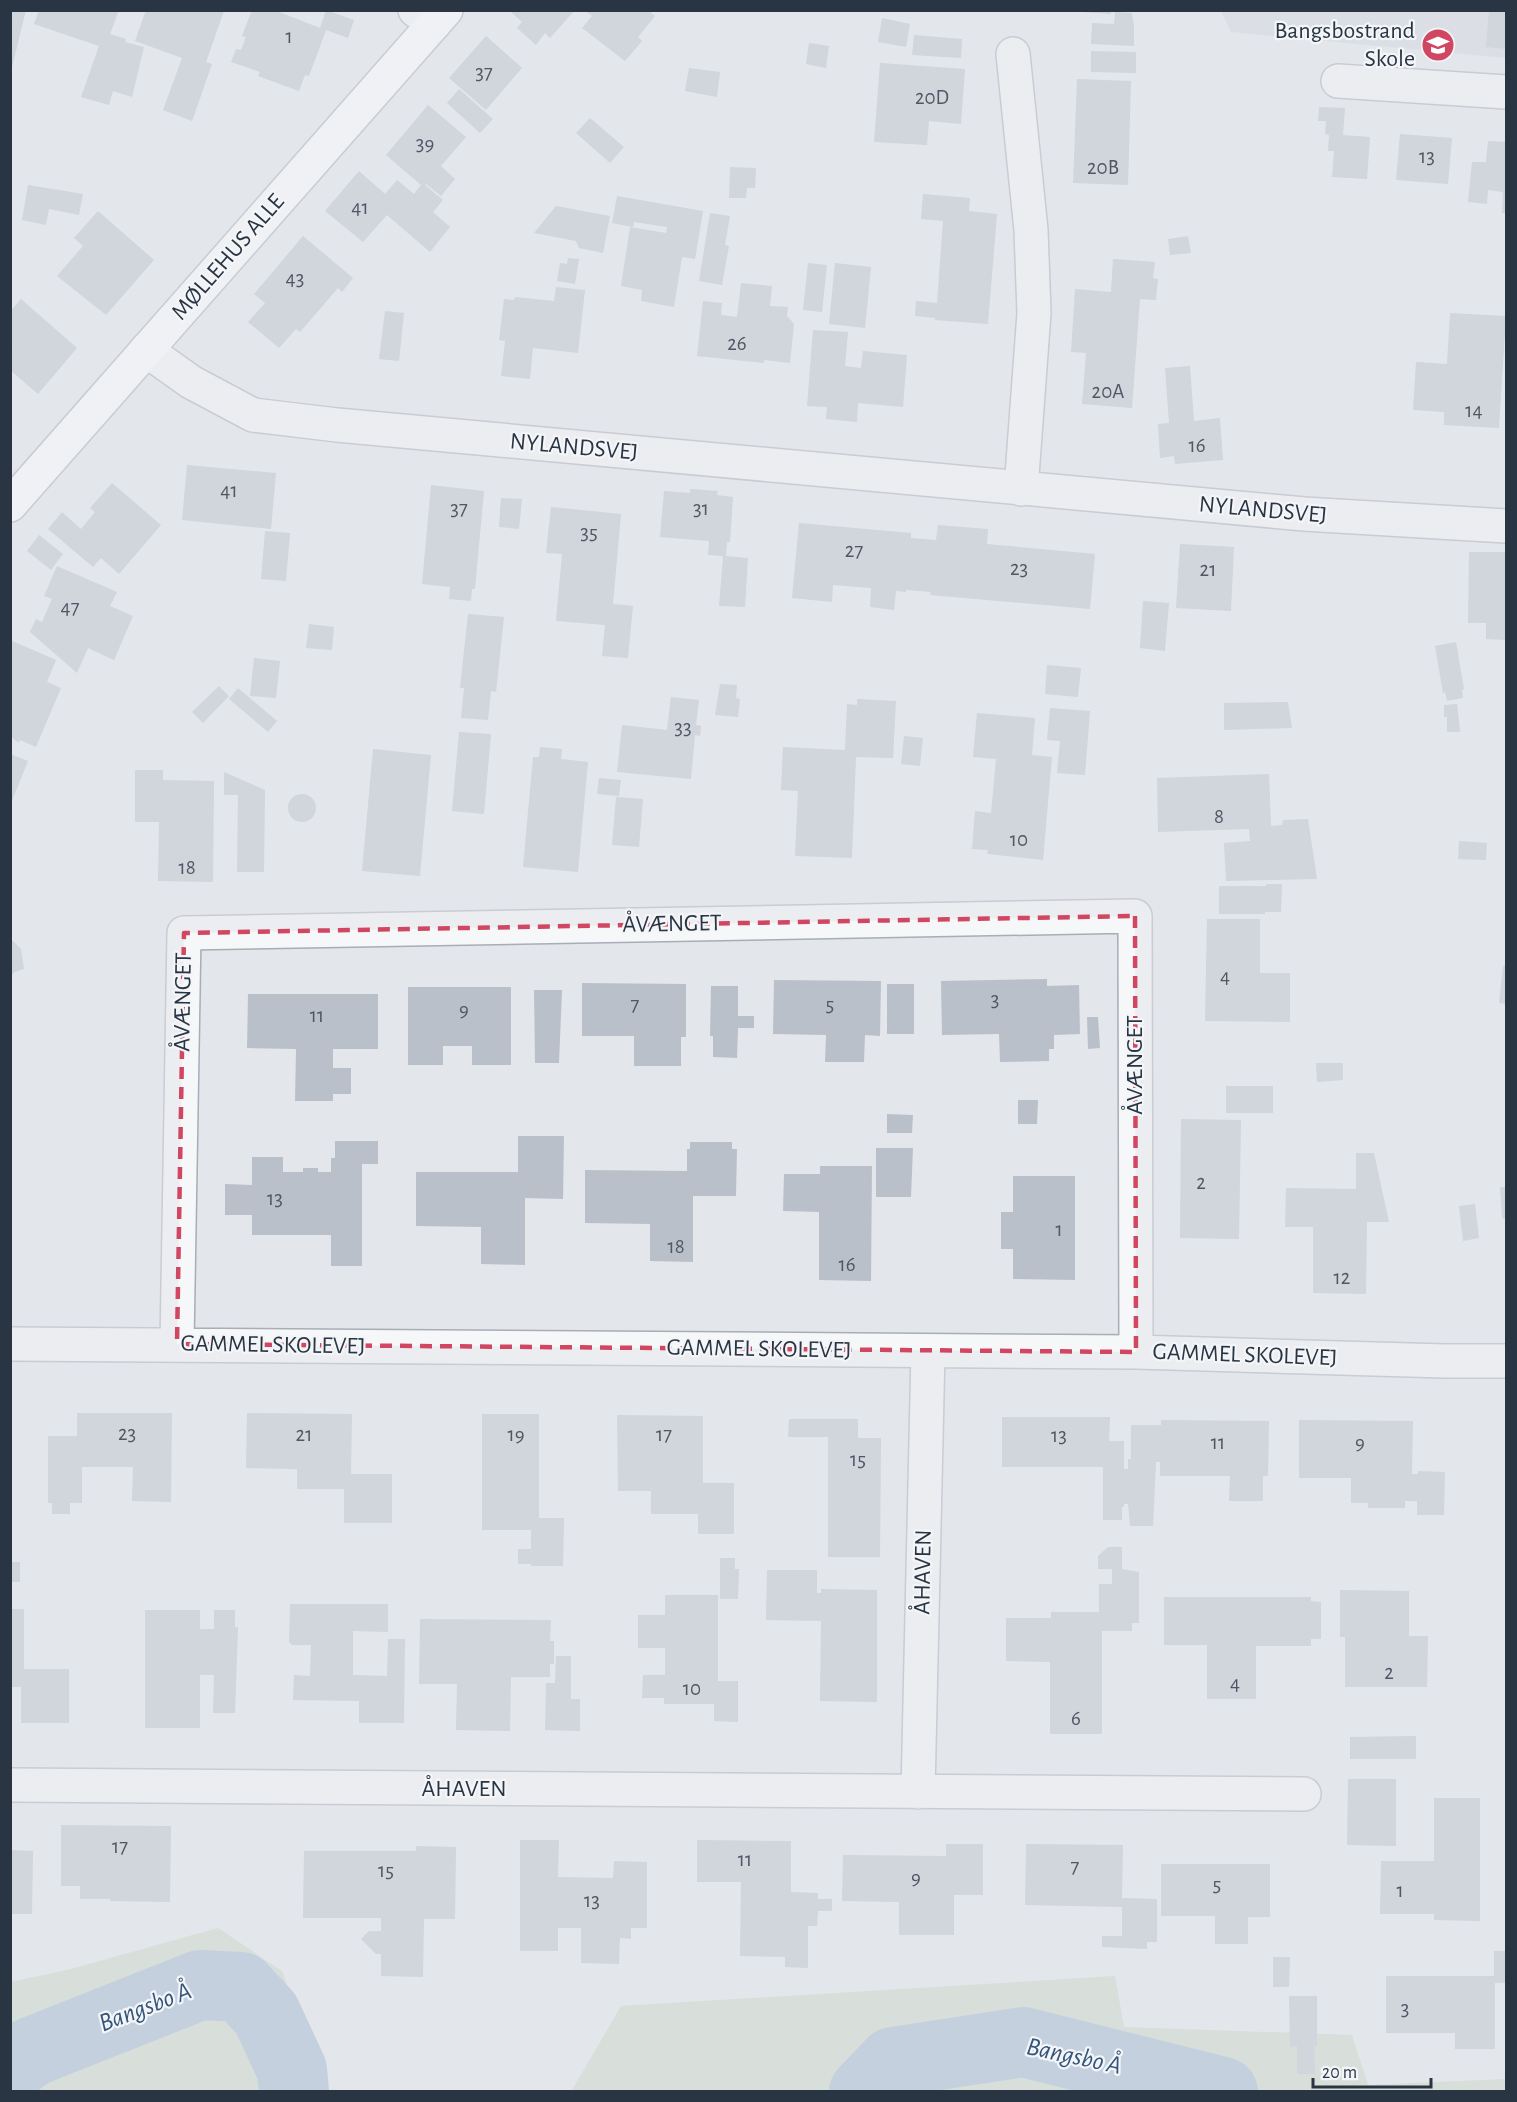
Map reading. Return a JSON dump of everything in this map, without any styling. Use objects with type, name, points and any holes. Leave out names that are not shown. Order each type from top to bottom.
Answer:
[{"type":"street","name":"MØLLEHUS ALLE","points":[[10,505],[146,350],[432,15]]},
{"type":"street","points":[[1013,54],[1031,230],[1034,313],[1021,489]]},
{"type":"street","points":[[1338,81],[1506,92]]},
{"type":"street","name":"NYLANDSVEJ","points":[[146,350],[191,382],[254,415],[337,425],[1312,515],[1506,526]]},
{"type":"street","name":"ÅVÆNGET","points":[[177,1344],[184,933],[1135,915],[1136,1352]]},
{"type":"street","name":"GAMMEL SKOLEVEJ","points":[[10,1344],[1136,1352],[1506,1361]]},
{"type":"street","name":"ÅHAVEN","points":[[918,1792],[928,1351]]},
{"type":"street","name":"ÅHAVEN","points":[[10,1785],[1304,1794]]},
{"type":"highlighted area","points":[[1135,916],[1136,1352],[177,1344],[184,933]]},
{"type":"shaded area","name":"Bangsbostrand Skole","points":[[1221,11],[1506,11],[1506,58],[1231,32]]},
{"type":"green space","points":[[218,1928],[282,1971],[327,2091],[11,2091],[11,1982],[71,1969]]},
{"type":"green space","points":[[1115,1976],[1124,2027],[1352,2035],[1368,2085],[1506,2079],[1506,2092],[571,2092],[621,2006]]},
{"type":"building","points":[[10,10],[26,10],[11,71],[10,71]]},
{"type":"building","points":[[39,10],[119,10],[110,34],[126,39],[125,42],[144,47],[132,97],[113,91],[109,105],[81,97],[99,46],[34,24]]},
{"type":"building","points":[[146,10],[224,11],[206,62],[212,64],[192,121],[163,110],[182,58],[135,41]]},
{"type":"building","points":[[252,10],[274,10],[320,28],[326,10],[354,20],[348,38],[326,30],[309,76],[305,75],[299,91],[258,76],[260,72],[231,62],[236,49],[241,50],[246,37],[242,36]]},
{"type":"building","points":[[509,10],[575,10],[550,38],[545,33],[536,45],[517,28],[522,22]]},
{"type":"building","points":[[584,10],[648,10],[655,16],[638,37],[642,41],[625,61],[582,28],[592,16]]},
{"type":"building","points":[[1082,10],[1111,10],[1111,14],[1082,12]]},
{"type":"building","points":[[1489,10],[1506,10],[1506,49],[1486,47]]},
{"type":"building","points":[[1115,12],[1132,13],[1134,46],[1091,44],[1092,23],[1114,24]]},
{"type":"building","points":[[882,18],[910,24],[906,47],[878,42]]},
{"type":"building","points":[[914,35],[962,39],[961,58],[912,55]]},
{"type":"building","points":[[486,36],[522,68],[486,110],[449,78]]},
{"type":"building","points":[[809,43],[829,46],[826,68],[806,64]]},
{"type":"building","points":[[1091,51],[1136,52],[1136,73],[1091,72]]},
{"type":"building","points":[[880,63],[965,69],[961,124],[929,121],[927,145],[874,142]]},
{"type":"building","points":[[689,68],[720,72],[717,97],[685,91]]},
{"type":"building","points":[[1077,79],[1131,81],[1128,185],[1073,183]]},
{"type":"building","points":[[459,89],[493,119],[480,133],[447,103]]},
{"type":"building","points":[[428,105],[466,137],[441,166],[455,179],[441,196],[425,185],[443,200],[433,212],[450,227],[430,252],[387,215],[363,242],[325,211],[359,171],[385,194],[397,180],[414,194],[421,185],[386,155]]},
{"type":"building","points":[[1319,107],[1345,108],[1343,135],[1370,137],[1367,179],[1332,177],[1334,151],[1328,151],[1329,135],[1325,134],[1326,121],[1318,121]]},
{"type":"building","points":[[590,118],[624,147],[610,163],[576,133]]},
{"type":"building","points":[[1400,134],[1452,138],[1448,184],[1396,180]]},
{"type":"building","points":[[1488,141],[1506,142],[1506,213],[1502,213],[1503,192],[1488,190],[1487,204],[1468,202],[1472,162],[1486,162]]},
{"type":"building","points":[[730,167],[756,168],[755,188],[747,188],[746,198],[729,198]]},
{"type":"building","points":[[28,185],[83,194],[79,215],[49,209],[46,225],[22,220]]},
{"type":"building","points":[[923,194],[970,198],[969,211],[997,214],[988,324],[915,316],[916,301],[937,303],[943,221],[921,219]]},
{"type":"building","points":[[617,196],[703,211],[695,259],[682,257],[674,307],[641,301],[642,290],[621,286],[630,227],[666,233],[667,227],[634,222],[633,227],[612,223]]},
{"type":"building","points":[[556,206],[610,216],[603,253],[579,248],[576,241],[534,233]]},
{"type":"building","points":[[98,211],[154,260],[106,315],[57,276],[83,246],[74,238]]},
{"type":"building","points":[[710,213],[730,216],[725,245],[729,246],[722,285],[699,281]]},
{"type":"building","points":[[303,236],[353,278],[342,292],[338,288],[300,332],[296,329],[279,348],[248,322],[265,303],[254,294]]},
{"type":"building","points":[[1188,236],[1191,253],[1170,255],[1168,239]]},
{"type":"building","points":[[568,258],[579,259],[575,284],[557,281],[560,263],[567,264]]},
{"type":"building","points":[[1113,259],[1155,262],[1153,278],[1158,279],[1156,300],[1140,299],[1132,408],[1082,404],[1086,353],[1071,352],[1075,289],[1111,292]]},
{"type":"building","points":[[808,263],[827,265],[822,312],[803,310]]},
{"type":"building","points":[[835,263],[871,267],[865,328],[829,324]]},
{"type":"building","points":[[741,283],[772,286],[770,306],[788,307],[787,316],[794,324],[790,363],[764,360],[764,363],[697,356],[703,301],[722,303],[721,315],[737,317]]},
{"type":"building","points":[[556,287],[585,290],[578,353],[533,348],[530,379],[501,376],[505,341],[499,340],[504,299],[514,300],[515,297],[554,301]]},
{"type":"building","points":[[21,299],[77,348],[38,394],[10,370],[10,349],[13,347],[10,345],[10,312]]},
{"type":"building","points":[[385,311],[404,313],[399,361],[379,359]]},
{"type":"building","points":[[1450,313],[1506,316],[1499,428],[1444,425],[1444,412],[1413,410],[1416,362],[1447,364]]},
{"type":"building","points":[[813,330],[848,332],[845,366],[861,368],[863,351],[907,355],[903,407],[858,403],[857,422],[826,419],[827,407],[807,406]]},
{"type":"building","points":[[1190,366],[1194,421],[1220,418],[1223,460],[1175,464],[1174,456],[1160,458],[1158,424],[1169,423],[1165,368]]},
{"type":"building","points":[[187,465],[276,473],[271,529],[182,520]]},
{"type":"building","points":[[112,483],[161,525],[119,574],[101,558],[93,567],[48,529],[62,512],[81,529],[95,512],[90,508]]},
{"type":"building","points":[[431,485],[484,491],[475,589],[472,589],[471,601],[449,599],[450,587],[422,584]]},
{"type":"building","points":[[690,489],[718,491],[717,495],[733,497],[730,542],[727,542],[726,556],[748,558],[745,607],[719,606],[723,556],[708,555],[709,541],[660,537],[664,491],[690,493]]},
{"type":"building","points":[[501,498],[522,499],[519,529],[499,527]]},
{"type":"building","points":[[551,507],[621,514],[613,604],[633,606],[628,658],[602,656],[605,625],[556,621],[562,554],[546,553]]},
{"type":"building","points":[[799,523],[911,533],[911,538],[936,540],[938,525],[988,529],[987,544],[1095,554],[1090,609],[930,595],[931,592],[906,590],[906,592],[896,591],[894,610],[870,607],[871,588],[833,585],[832,602],[792,598]]},
{"type":"building","points":[[265,531],[290,533],[286,581],[261,579]]},
{"type":"building","points":[[39,535],[63,554],[51,570],[27,551]]},
{"type":"building","points":[[1180,544],[1234,547],[1231,611],[1176,608]]},
{"type":"building","points":[[1469,552],[1506,552],[1506,640],[1486,639],[1486,623],[1468,623]]},
{"type":"building","points":[[57,566],[117,592],[110,606],[133,616],[114,660],[88,648],[77,673],[30,632],[36,619],[42,622],[52,599],[44,596]]},
{"type":"building","points":[[1143,601],[1169,603],[1165,651],[1140,648]]},
{"type":"building","points":[[468,614],[504,617],[496,692],[491,691],[488,720],[461,718],[464,688],[460,688]]},
{"type":"building","points":[[309,624],[334,627],[332,650],[306,648]]},
{"type":"building","points":[[10,640],[56,660],[47,682],[61,688],[36,747],[20,740],[19,743],[10,736]]},
{"type":"building","points":[[1456,642],[1464,689],[1462,690],[1463,698],[1447,701],[1445,692],[1443,693],[1435,646]]},
{"type":"building","points":[[254,658],[280,661],[276,698],[250,696]]},
{"type":"building","points":[[1047,665],[1081,668],[1078,697],[1045,694]]},
{"type":"building","points":[[720,684],[737,685],[736,698],[740,699],[738,717],[715,715]]},
{"type":"building","points":[[219,686],[229,696],[203,723],[192,712]]},
{"type":"building","points":[[238,688],[277,721],[268,732],[229,699]]},
{"type":"building","points":[[671,697],[699,700],[696,725],[701,726],[700,736],[695,735],[691,779],[617,772],[622,725],[667,730]]},
{"type":"building","points":[[857,699],[896,701],[893,758],[856,757],[852,858],[795,856],[798,791],[781,790],[783,747],[845,750],[847,704],[857,705]]},
{"type":"building","points":[[1288,702],[1292,728],[1224,730],[1224,703]]},
{"type":"building","points":[[1457,704],[1460,732],[1447,732],[1444,705]]},
{"type":"building","points":[[1050,708],[1090,711],[1085,775],[1057,773],[1060,741],[1047,740]]},
{"type":"building","points":[[977,713],[1035,718],[1032,755],[1052,757],[1043,860],[987,854],[988,850],[972,849],[975,811],[991,813],[996,759],[973,757]]},
{"type":"building","points":[[459,732],[491,734],[484,814],[452,811]]},
{"type":"building","points":[[904,736],[923,738],[920,766],[901,764]]},
{"type":"building","points":[[540,747],[562,749],[561,759],[588,762],[578,872],[523,867],[533,757],[539,757]]},
{"type":"building","points":[[373,749],[431,755],[420,876],[362,871]]},
{"type":"building","points":[[10,754],[28,761],[11,803],[10,803]]},
{"type":"building","points":[[135,770],[163,770],[163,780],[214,781],[213,882],[158,881],[159,822],[135,822]]},
{"type":"building","points":[[224,772],[265,790],[264,872],[237,872],[238,795],[224,795]]},
{"type":"building","points":[[1269,774],[1271,826],[1282,825],[1283,820],[1308,819],[1317,879],[1226,881],[1224,843],[1250,841],[1249,829],[1158,832],[1157,778]]},
{"type":"building","points":[[599,778],[621,780],[619,796],[597,794]]},
{"type":"building","points":[[302,794],[312,798],[316,808],[312,818],[302,822],[292,818],[288,808],[292,798]]},
{"type":"building","points":[[616,797],[643,799],[639,847],[612,845]]},
{"type":"building","points":[[1459,841],[1487,843],[1486,860],[1458,859]]},
{"type":"building","points":[[1266,884],[1282,884],[1281,912],[1219,914],[1219,886],[1266,886]]},
{"type":"building","points":[[1207,919],[1260,919],[1260,973],[1290,973],[1290,1022],[1205,1021]]},
{"type":"building","points":[[10,938],[21,949],[24,969],[10,976]]},
{"type":"building","points":[[1503,966],[1506,966],[1506,1004],[1499,1003]]},
{"type":"building","points":[[1047,979],[1047,986],[1079,985],[1080,1034],[1054,1035],[1054,1049],[1049,1049],[1049,1061],[1000,1062],[999,1034],[942,1035],[941,981]]},
{"type":"building","points":[[774,980],[881,981],[880,1036],[865,1035],[864,1062],[825,1062],[826,1035],[773,1034]]},
{"type":"building","points":[[582,983],[686,984],[686,1037],[681,1037],[681,1066],[634,1066],[634,1036],[582,1036]]},
{"type":"building","points":[[887,984],[914,984],[914,1034],[887,1034]]},
{"type":"building","points":[[711,986],[738,986],[738,1016],[754,1016],[754,1028],[738,1028],[737,1058],[713,1057],[713,1036],[710,1036]]},
{"type":"building","points":[[408,987],[511,987],[511,1065],[472,1065],[472,1046],[443,1046],[443,1065],[408,1065]]},
{"type":"building","points":[[534,990],[562,990],[559,1063],[535,1063]]},
{"type":"building","points":[[248,994],[378,994],[378,1049],[333,1049],[333,1068],[351,1068],[351,1094],[333,1094],[333,1101],[295,1101],[296,1049],[247,1048]]},
{"type":"building","points":[[1087,1017],[1098,1017],[1100,1048],[1088,1049]]},
{"type":"building","points":[[1316,1063],[1343,1063],[1343,1080],[1317,1082]]},
{"type":"building","points":[[1226,1086],[1273,1086],[1273,1113],[1226,1113]]},
{"type":"building","points":[[1018,1100],[1038,1100],[1037,1124],[1018,1124]]},
{"type":"building","points":[[887,1114],[913,1115],[912,1133],[887,1133]]},
{"type":"building","points":[[1181,1119],[1241,1120],[1239,1239],[1180,1238]]},
{"type":"building","points":[[518,1136],[564,1136],[563,1199],[525,1198],[525,1265],[481,1264],[481,1227],[416,1226],[416,1172],[518,1172]]},
{"type":"building","points":[[335,1141],[378,1141],[378,1164],[362,1164],[362,1266],[331,1266],[331,1235],[252,1235],[252,1215],[225,1215],[225,1184],[252,1185],[252,1157],[283,1157],[283,1172],[303,1172],[303,1168],[318,1168],[318,1172],[331,1172],[331,1158],[335,1158]]},
{"type":"building","points":[[690,1142],[732,1142],[732,1149],[737,1149],[736,1196],[693,1196],[693,1262],[650,1261],[650,1224],[585,1223],[585,1170],[687,1171],[687,1149],[690,1149]]},
{"type":"building","points":[[876,1148],[913,1148],[911,1197],[876,1197]]},
{"type":"building","points":[[1356,1153],[1374,1153],[1389,1222],[1367,1222],[1366,1294],[1313,1293],[1313,1227],[1285,1227],[1286,1188],[1356,1189]]},
{"type":"building","points":[[820,1166],[872,1166],[871,1281],[819,1280],[819,1212],[783,1211],[784,1174],[820,1174]]},
{"type":"building","points":[[1013,1176],[1075,1176],[1075,1280],[1013,1279],[1013,1249],[1001,1249],[1001,1212],[1013,1212]]},
{"type":"building","points":[[1500,1187],[1506,1187],[1506,1219],[1502,1218]]},
{"type":"building","points":[[1475,1204],[1479,1238],[1463,1241],[1459,1206]]},
{"type":"building","points":[[77,1413],[172,1413],[171,1502],[132,1501],[133,1467],[82,1467],[82,1503],[70,1503],[70,1514],[52,1514],[52,1503],[48,1503],[48,1436],[77,1436]]},
{"type":"building","points":[[247,1413],[352,1414],[351,1474],[392,1474],[392,1523],[344,1523],[344,1489],[297,1489],[297,1469],[246,1468]]},
{"type":"building","points":[[482,1414],[539,1414],[539,1518],[564,1518],[563,1566],[518,1564],[518,1549],[531,1549],[531,1530],[482,1530]]},
{"type":"building","points":[[617,1415],[703,1416],[703,1483],[734,1483],[734,1534],[698,1534],[698,1514],[651,1514],[651,1491],[618,1491]]},
{"type":"building","points":[[1002,1417],[1110,1417],[1109,1441],[1124,1441],[1124,1469],[1128,1469],[1128,1459],[1131,1459],[1131,1425],[1161,1425],[1161,1420],[1269,1421],[1268,1476],[1263,1476],[1263,1501],[1229,1501],[1230,1476],[1160,1476],[1160,1462],[1156,1462],[1153,1526],[1130,1526],[1128,1504],[1122,1507],[1122,1520],[1103,1520],[1103,1467],[1002,1467]]},
{"type":"building","points":[[789,1419],[858,1419],[858,1438],[881,1438],[880,1557],[828,1557],[828,1437],[788,1437]]},
{"type":"building","points":[[1299,1420],[1413,1421],[1412,1474],[1418,1474],[1418,1471],[1445,1472],[1444,1515],[1417,1515],[1417,1501],[1405,1501],[1405,1508],[1368,1508],[1368,1503],[1351,1503],[1351,1478],[1299,1478]]},
{"type":"building","points":[[1108,1547],[1122,1547],[1122,1569],[1139,1572],[1139,1623],[1132,1623],[1132,1631],[1102,1631],[1102,1734],[1050,1734],[1050,1662],[1006,1661],[1006,1618],[1051,1618],[1051,1612],[1099,1612],[1099,1584],[1112,1584],[1112,1569],[1098,1569],[1098,1556]]},
{"type":"building","points":[[720,1558],[735,1558],[735,1569],[739,1569],[738,1599],[720,1599]]},
{"type":"building","points":[[10,1562],[20,1562],[20,1582],[10,1582]]},
{"type":"building","points":[[767,1570],[817,1570],[817,1593],[821,1593],[821,1589],[877,1590],[877,1702],[820,1701],[821,1621],[766,1620]]},
{"type":"building","points":[[1340,1590],[1409,1591],[1409,1636],[1428,1636],[1427,1687],[1345,1687],[1345,1637],[1340,1637]]},
{"type":"building","points":[[665,1595],[718,1595],[718,1681],[738,1681],[738,1722],[714,1721],[714,1704],[664,1704],[664,1698],[642,1698],[643,1675],[665,1675],[665,1648],[638,1648],[638,1615],[665,1615]]},
{"type":"building","points":[[1164,1597],[1311,1597],[1311,1601],[1321,1602],[1321,1639],[1311,1639],[1311,1646],[1256,1646],[1256,1699],[1207,1699],[1207,1645],[1164,1645]]},
{"type":"building","points":[[290,1604],[388,1604],[388,1632],[353,1631],[353,1675],[387,1676],[388,1639],[405,1639],[404,1723],[359,1723],[359,1701],[293,1700],[294,1675],[310,1676],[311,1645],[291,1645],[289,1643]]},
{"type":"building","points":[[10,1609],[24,1609],[24,1669],[69,1669],[69,1723],[21,1723],[21,1687],[10,1687]]},
{"type":"building","points":[[145,1610],[200,1610],[200,1629],[214,1629],[214,1610],[235,1610],[235,1627],[238,1627],[235,1713],[213,1713],[214,1675],[200,1675],[200,1728],[145,1728]]},
{"type":"building","points":[[420,1619],[551,1620],[550,1641],[554,1641],[554,1664],[550,1664],[550,1677],[511,1677],[510,1731],[456,1730],[457,1684],[419,1684]]},
{"type":"building","points":[[556,1656],[571,1656],[571,1699],[580,1699],[580,1731],[545,1730],[546,1683],[555,1683]]},
{"type":"building","points":[[1416,1736],[1416,1759],[1350,1759],[1350,1737]]},
{"type":"building","points":[[1348,1779],[1396,1779],[1396,1846],[1347,1845]]},
{"type":"building","points":[[1434,1798],[1480,1798],[1480,1921],[1434,1920],[1434,1914],[1380,1914],[1381,1861],[1434,1861]]},
{"type":"building","points":[[61,1825],[171,1826],[170,1902],[80,1899],[80,1886],[61,1886]]},
{"type":"building","points":[[520,1840],[559,1840],[558,1877],[613,1878],[614,1861],[647,1862],[647,1928],[631,1928],[631,1939],[620,1938],[619,1964],[581,1963],[581,1928],[558,1928],[558,1951],[520,1951]]},
{"type":"building","points":[[697,1840],[791,1841],[791,1892],[818,1893],[818,1899],[832,1899],[832,1911],[818,1911],[817,1926],[808,1926],[808,1968],[785,1967],[785,1957],[740,1956],[741,1882],[697,1882]]},
{"type":"building","points":[[946,1844],[983,1844],[983,1895],[954,1895],[954,1935],[899,1935],[899,1902],[842,1901],[843,1855],[946,1856]]},
{"type":"building","points":[[1026,1844],[1123,1845],[1122,1898],[1157,1899],[1157,1942],[1147,1942],[1147,1949],[1102,1947],[1102,1936],[1122,1936],[1122,1907],[1025,1905]]},
{"type":"building","points":[[416,1846],[456,1847],[455,1919],[424,1919],[423,1977],[381,1976],[381,1954],[376,1954],[361,1939],[369,1931],[381,1931],[381,1918],[303,1918],[304,1851],[416,1851]]},
{"type":"building","points":[[10,1850],[33,1851],[32,1914],[10,1914]]},
{"type":"building","points":[[1161,1864],[1270,1864],[1270,1917],[1248,1917],[1248,1944],[1215,1944],[1215,1916],[1161,1916]]},
{"type":"building","points":[[1494,1951],[1506,1951],[1506,1983],[1495,1983],[1495,2049],[1455,2049],[1455,2033],[1386,2033],[1386,1976],[1494,1976]]},
{"type":"building","points":[[1273,1957],[1290,1957],[1289,1987],[1273,1987]]},
{"type":"building","points":[[1289,1996],[1317,1996],[1315,2074],[1297,2074],[1297,2046],[1290,2047]]},
{"type":"waterway","name":"Bangsbo Å","points":[[10,2068],[31,2052],[200,1985],[241,1987],[266,2014],[292,2070],[294,2092]]},
{"type":"waterway","name":"Bangsbo Å","points":[[864,2092],[893,2062],[1023,2042],[1223,2092]]},
{"type":"place","name":"Bangsbostrand Skole","points":[[1438,45]]}]
